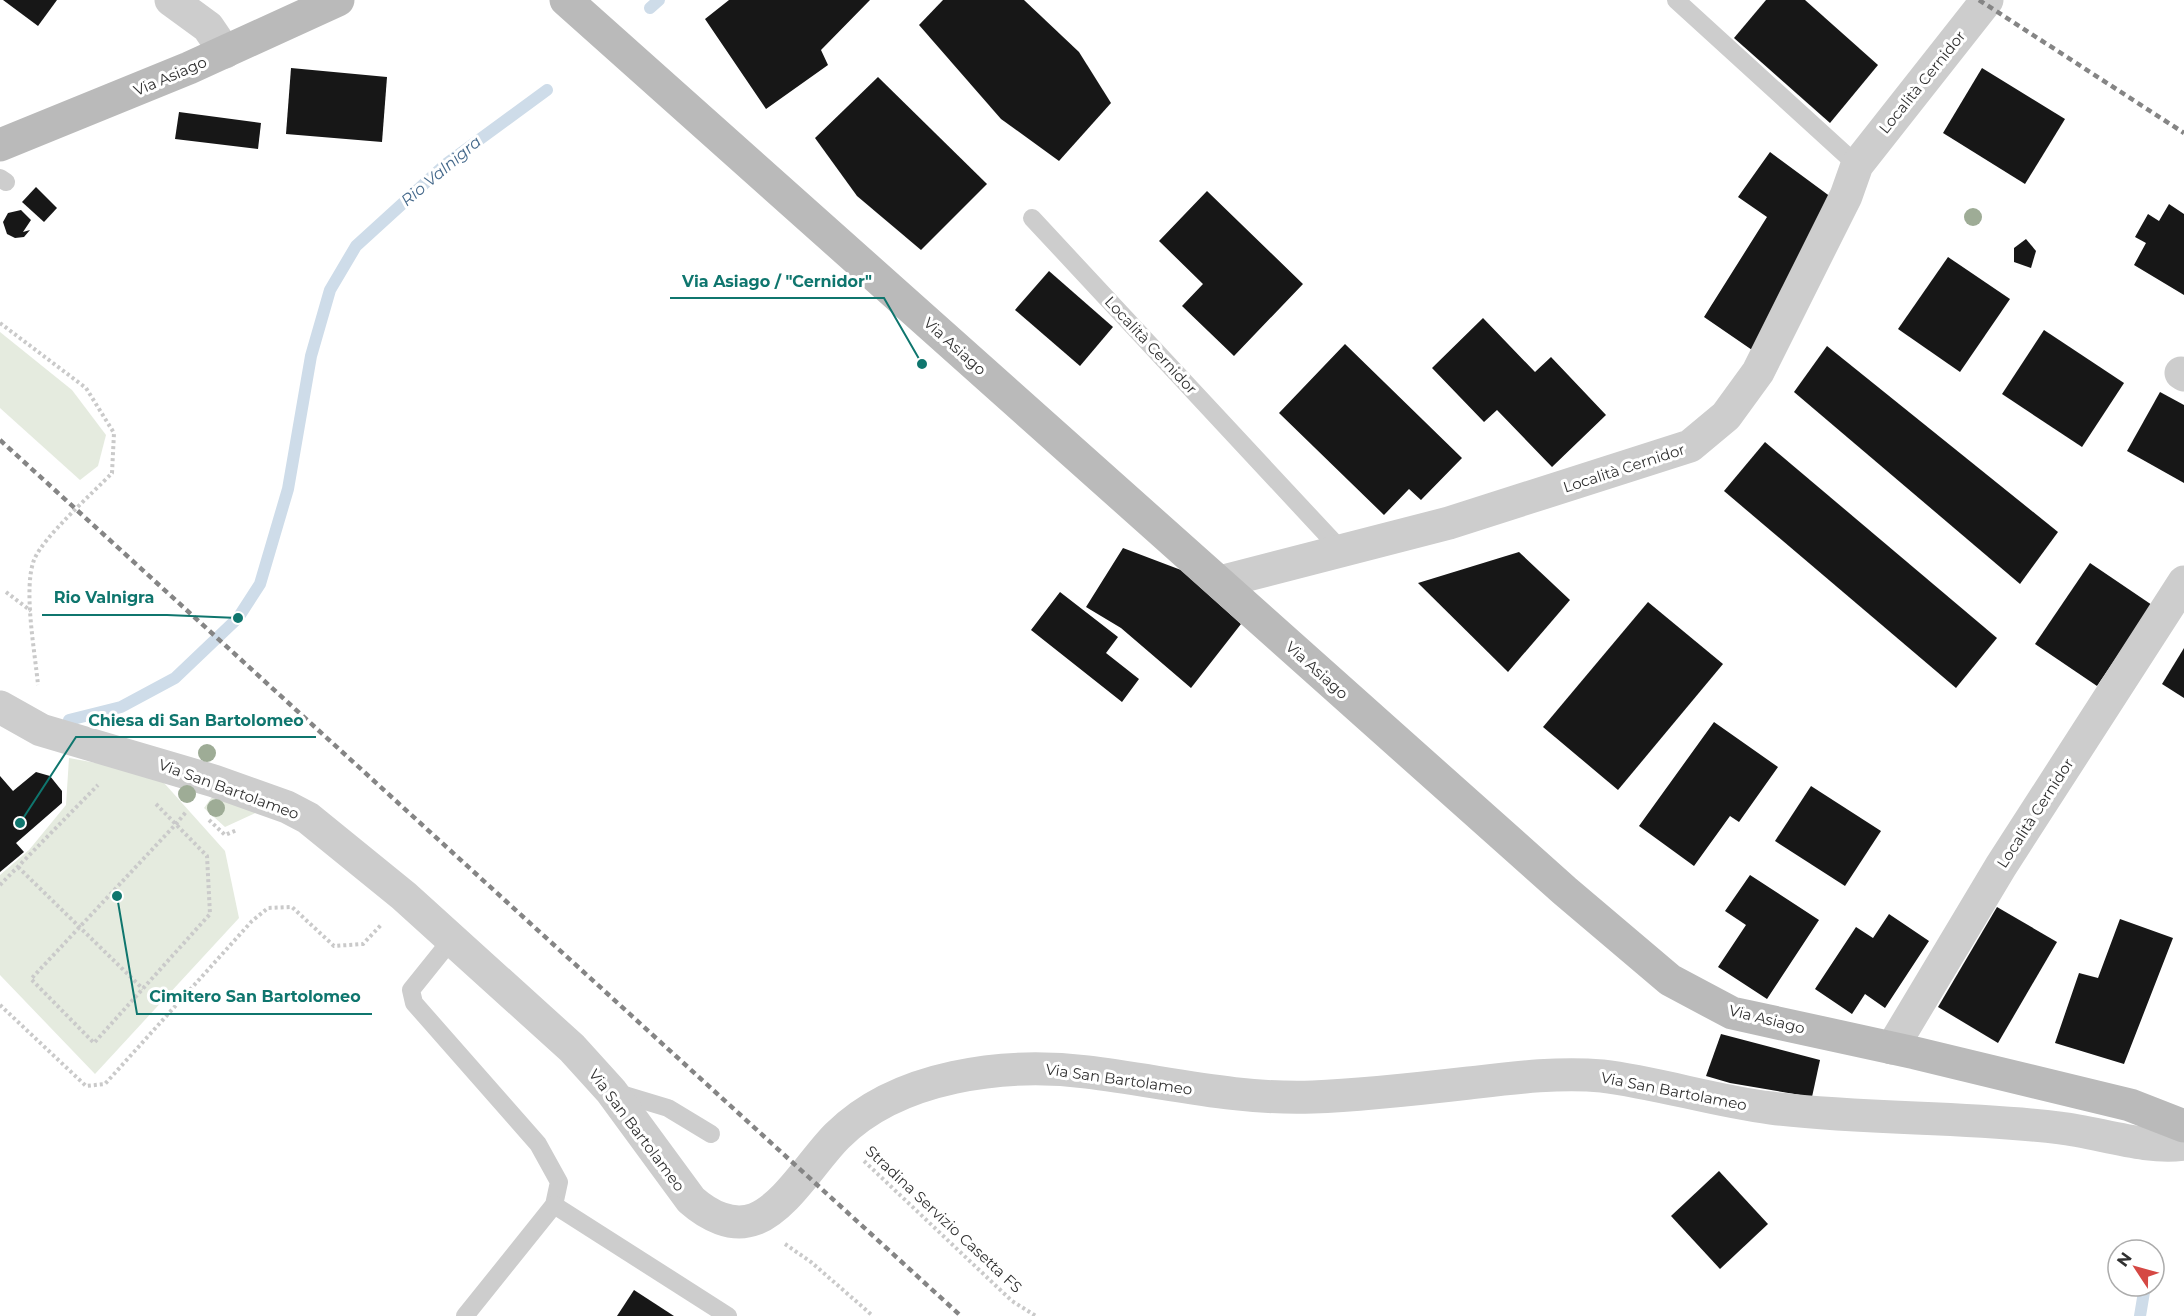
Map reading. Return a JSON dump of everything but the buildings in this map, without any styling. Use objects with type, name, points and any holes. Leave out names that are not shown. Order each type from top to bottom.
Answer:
[{"type":"main road","name":"Via Asiago","points":[[0,145],[225,52],[338,0]]},
{"type":"main road","name":"Via Asiago","points":[[570,1],[1565,891],[1670,980],[1732,1013],[1892,1048],[2130,1105],[2184,1126]]},
{"type":"street","points":[[171,0],[208,27],[225,52]]},
{"type":"street","name":"Località Cernidor","points":[[1220,582],[1449,524],[1690,446],[1726,416],[1758,372],[1846,196],[1857,165],[1987,0]]},
{"type":"street","name":"Località Cernidor","points":[[1892,1048],[2001,866],[2184,582]]},
{"type":"street","name":"Via San Bartolameo","points":[[0,707],[41,730],[74,742],[148,760],[287,807],[320,827],[404,896],[572,1048],[610,1091],[691,1200],[706,1214],[727,1221],[763,1215],[835,1138],[865,1112],[900,1095],[949,1078],[986,1071],[1032,1068],[1086,1072],[1264,1097],[1374,1093],[1511,1078],[1599,1076],[1728,1103],[1773,1109],[1838,1115],[1983,1121],[2063,1128],[2117,1139],[2184,1144]]},
{"type":"lane","points":[[1676,0],[1857,165]]},
{"type":"lane","name":"Località Cernidor","points":[[1032,218],[1343,552]]},
{"type":"lane","points":[[452,939],[411,990],[414,1003],[538,1144],[559,1182],[554,1204],[465,1316]]},
{"type":"lane","points":[[610,1091],[668,1108],[711,1134]]},
{"type":"lane","points":[[554,1204],[728,1316]]},
{"type":"path","points":[[0,323],[86,388],[114,433],[112,473],[48,540],[35,558],[30,581],[41,730]]},
{"type":"path","points":[[6,592],[32,612]]},
{"type":"path","points":[[0,885],[100,784]]},
{"type":"path","points":[[152,800],[176,824],[207,856],[210,914],[94,1043],[31,979],[176,824],[188,810]]},
{"type":"path","points":[[18,867],[143,989]]},
{"type":"path","points":[[0,1005],[86,1086],[105,1084],[252,921],[268,908],[292,907],[334,946],[363,944],[392,913],[404,896]]},
{"type":"path","name":"Stradina Servizio Casetta FS","points":[[835,1138],[1012,1301],[1036,1316]]},
{"type":"path","points":[[763,1215],[810,1262],[873,1316]]},
{"type":"shaded area","points":[[0,332],[72,390],[106,435],[98,466],[80,480],[0,408]]},
{"type":"shaded area","points":[[69,758],[156,774],[225,851],[239,918],[95,1074],[0,975],[0,875],[29,850],[66,805]]},
{"type":"shaded area","points":[[217,790],[266,808],[225,827],[204,808]]},
{"type":"waterway","name":"Rio Valnigra","points":[[650,8],[659,0]]},
{"type":"waterway","name":"Rio Valnigra","points":[[69,720],[121,707],[175,678],[238,618],[260,584],[288,489],[311,356],[330,290],[356,246],[446,164],[547,90]]},
{"type":"waterway","points":[[2140,1316],[2143,1298]]},
{"type":"railway","points":[[1979,0],[2184,133]]},
{"type":"railway","points":[[0,440],[961,1316]]},
{"type":"place","name":"Via Asiago / \"Cernidor\"","points":[[922,364]]},
{"type":"place","name":"Rio Valnigra","points":[[238,618]]},
{"type":"place","name":"Chiesa di San Bartolomeo","points":[[20,823]]},
{"type":"place","name":"Cimitero San Bartolomeo","points":[[117,896]]}]
